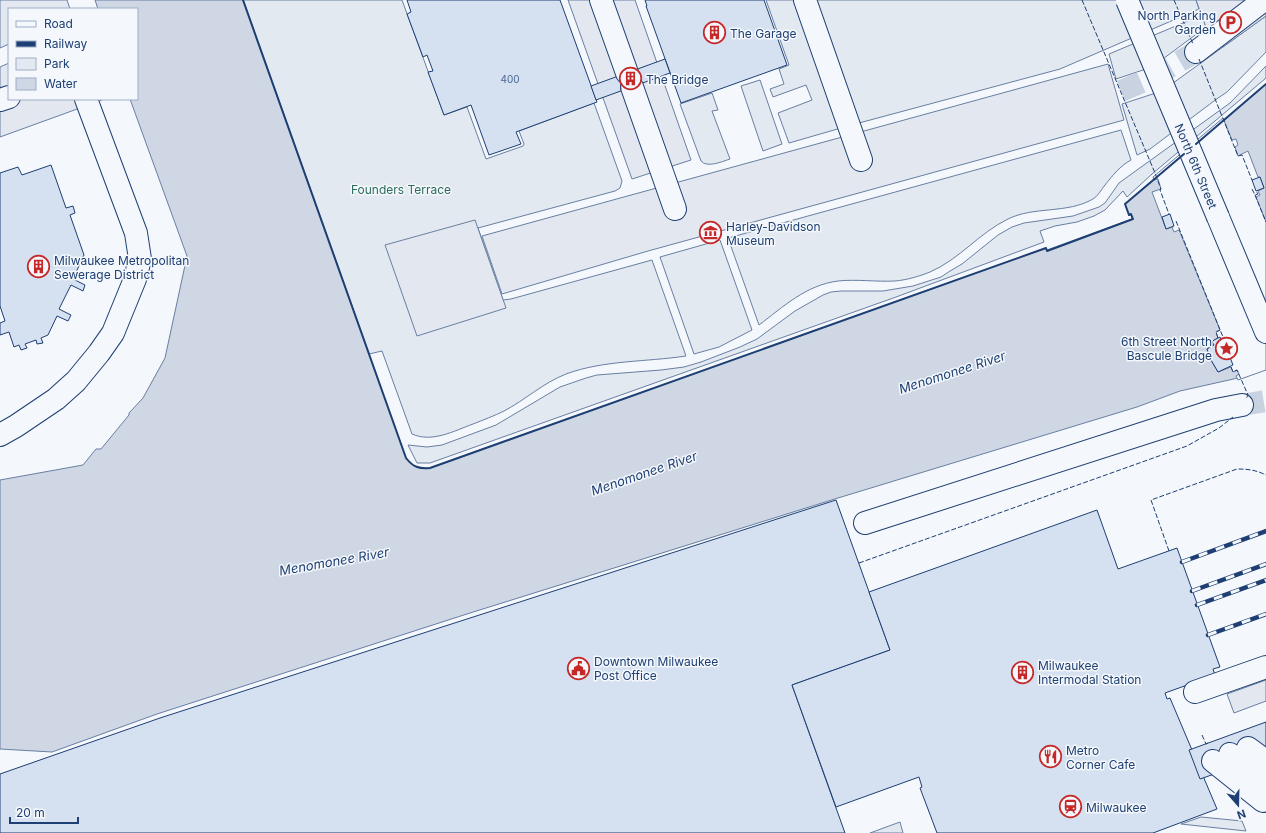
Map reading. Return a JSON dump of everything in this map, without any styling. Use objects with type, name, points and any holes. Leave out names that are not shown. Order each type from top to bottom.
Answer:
[{"type":"main road","points":[[601,0],[675,209]]},
{"type":"main road","points":[[805,0],[861,160]]},
{"type":"main road","name":"North 6th Street","points":[[1127,0],[1266,332]]},
{"type":"main road","points":[[1196,52],[1264,0]]},
{"type":"main road","points":[[0,435],[16,426],[56,398],[76,381],[113,333],[136,279],[140,259],[136,233],[86,100]]},
{"type":"main road","points":[[865,523],[1216,410],[1242,405]]},
{"type":"main road","points":[[1195,692],[1266,666]]},
{"type":"main road","points":[[1230,754],[1266,761]]},
{"type":"main road","points":[[1230,754],[1266,782]]},
{"type":"main road","points":[[1230,754],[1262,801],[1266,800]]},
{"type":"green space","name":"Founders Terrace","points":[[243,0],[402,0],[444,115],[467,107],[486,159],[523,146],[524,144],[519,131],[594,103],[622,181],[620,188],[615,191],[478,228],[503,300],[652,260],[686,356],[610,364],[580,369],[550,382],[504,411],[458,430],[435,437],[412,434],[382,351],[369,354]]},
{"type":"green space","points":[[766,0],[797,0],[841,128],[789,143],[778,113],[812,100],[806,85],[773,97],[770,89],[784,84],[779,69],[789,65]]},
{"type":"green space","points":[[814,0],[1196,0],[1199,9],[1060,69],[859,123]]},
{"type":"green space","points":[[1202,15],[1206,27],[1152,67],[1116,79],[1109,54]]},
{"type":"green space","points":[[1266,16],[1266,52],[1227,92],[1150,149],[1137,155],[1122,104],[1162,91]]},
{"type":"green space","points":[[1266,66],[1266,78],[1152,174],[1127,197],[1123,191],[1105,210],[1094,216],[1077,222],[1055,226],[1040,231],[1044,242],[896,297],[430,463],[417,463],[408,445],[427,447],[442,445],[496,425],[560,387],[586,378],[597,375],[684,367],[701,362],[757,339],[795,311],[831,292],[883,291],[913,286],[941,277],[962,264],[998,235],[1012,227],[1024,223],[1073,216],[1099,207],[1105,203],[1119,183],[1230,103]]},
{"type":"green space","points":[[760,80],[782,144],[763,151],[741,86]]},
{"type":"green space","points":[[712,93],[718,110],[712,111],[730,159],[714,164],[707,164],[701,161],[680,104]]},
{"type":"green space","points":[[1121,130],[1131,160],[1117,171],[1093,199],[1072,207],[1029,212],[1008,219],[988,231],[941,267],[918,276],[895,281],[852,280],[826,283],[805,292],[786,304],[759,325],[728,238]]},
{"type":"green space","points":[[720,240],[752,330],[719,347],[694,354],[660,257]]},
{"type":"green space","points":[[1201,817],[1242,821],[1246,831],[1181,824]]},
{"type":"shaded area","points":[[0,0],[67,0],[70,8],[8,8],[8,44],[0,48]]},
{"type":"shaded area","points":[[568,0],[635,0],[691,160],[632,179]]},
{"type":"shaded area","name":"North Parking Garden","points":[[1196,0],[1266,0],[1266,16],[1223,47],[1207,30]]},
{"type":"shaded area","points":[[8,63],[8,100],[102,100],[0,137],[0,67]]},
{"type":"shaded area","points":[[1108,64],[1124,120],[648,251],[502,294],[482,236]]},
{"type":"shaded area","points":[[475,220],[506,308],[417,336],[385,245]]},
{"type":"shaded area","points":[[1266,680],[1266,701],[1234,713],[1227,694]]},
{"type":"shaded area","points":[[900,822],[903,833],[870,833]]},
{"type":"water","name":"Menomonee River","points":[[95,0],[243,0],[406,458],[416,467],[430,468],[1046,248],[1047,250],[1132,219],[1125,204],[1266,84],[1266,368],[1238,378],[1180,391],[1137,407],[838,498],[470,613],[157,714],[52,752],[0,749],[0,480],[83,465],[96,449],[101,449],[129,415],[129,413],[143,398],[165,358],[187,256],[130,100],[138,100],[138,8],[98,8]]},
{"type":"pier","points":[[1223,118],[1232,140],[1236,139],[1238,145],[1235,147],[1238,156],[1248,151],[1258,177],[1260,177],[1264,188],[1258,191],[1260,195],[1256,197],[1266,222],[1266,370],[1238,380],[1236,376],[1239,374],[1237,370],[1233,372],[1231,367],[1218,372],[1211,360],[1207,349],[1213,345],[1212,342],[1218,338],[1216,332],[1220,330],[1179,230],[1174,232],[1172,227],[1166,229],[1152,192],[1161,189],[1158,179],[1154,180],[1153,177]]},
{"type":"building","points":[[407,0],[560,0],[597,102],[516,132],[521,144],[489,155],[471,105],[444,115],[428,72],[433,71],[427,55],[423,57],[407,14],[411,12]]},
{"type":"building","name":"The Garage","points":[[645,0],[764,0],[787,65],[681,103]]},
{"type":"building","name":"The Bridge","points":[[665,59],[670,73],[596,100],[591,86]]},
{"type":"building","name":"Milwaukee Metropolitan Sewerage District","points":[[51,165],[66,208],[73,206],[75,213],[70,215],[84,255],[73,279],[85,285],[83,291],[71,285],[59,309],[71,315],[68,321],[57,316],[48,335],[41,338],[43,343],[37,344],[36,340],[25,344],[27,348],[21,350],[19,345],[14,347],[9,332],[0,335],[0,323],[5,321],[0,306],[0,173],[18,167],[22,175]]},
{"type":"building","points":[[1260,177],[1264,188],[1256,191],[1252,180]]},
{"type":"building","points":[[1170,214],[1174,226],[1166,229],[1162,217]]},
{"type":"building","points":[[1220,337],[1222,343],[1224,342],[1233,365],[1218,372],[1207,349],[1214,345],[1212,342],[1214,340]]},
{"type":"building","name":"Downtown Milwaukee Post Office","points":[[836,500],[890,650],[792,685],[845,833],[0,833],[0,774],[160,718]]},
{"type":"building","name":"Milwaukee Intermodal Station","points":[[1097,510],[1118,569],[1177,548],[1220,667],[1213,669],[1215,675],[1165,693],[1167,699],[1170,698],[1217,809],[1153,833],[937,833],[920,788],[922,787],[919,777],[836,807],[792,685],[890,650],[869,592]]},
{"type":"building","points":[[1266,722],[1266,756],[1200,779],[1189,750]]},
{"type":"tunnel","points":[[1121,91],[1149,79],[1196,52]]},
{"type":"tunnel","points":[[1242,405],[1266,401]]},
{"type":"railway","points":[[1182,562],[1266,531]]},
{"type":"railway","points":[[1192,591],[1266,564]]},
{"type":"railway","points":[[1197,605],[1266,580]]},
{"type":"railway","points":[[1208,635],[1266,614]]},
{"type":"fence","points":[[1082,0],[1155,173],[1169,214]]},
{"type":"fence","points":[[1174,0],[1193,44]]},
{"type":"fence","points":[[1199,59],[1238,156],[1242,155],[1252,180]]},
{"type":"fence","points":[[1252,189],[1255,195],[1258,194],[1256,191]]},
{"type":"fence","points":[[1255,195],[1266,222]]},
{"type":"fence","points":[[1176,221],[1223,337]]},
{"type":"fence","points":[[1218,338],[1216,332],[1220,330]]},
{"type":"fence","points":[[1231,367],[1233,372],[1237,370],[1248,395],[1246,399]]},
{"type":"fence","points":[[859,563],[1187,446],[1219,428],[1233,417]]},
{"type":"fence","points":[[1169,551],[1151,500],[1237,469],[1252,470],[1266,475]]},
{"type":"fence","points":[[1202,735],[1206,744],[1208,743]]},
{"type":"wall","points":[[243,0],[406,458],[411,464],[419,468],[430,468],[1046,248],[1047,251],[1133,219],[1131,214],[1129,215],[1125,204],[1184,154]]},
{"type":"wall","points":[[1196,144],[1266,84]]},
{"type":"place","name":"North Parking Garden","points":[[1231,22]]},
{"type":"place","name":"The Garage","points":[[715,33]]},
{"type":"place","name":"The Bridge","points":[[631,79]]},
{"type":"place","name":"Harley-Davidson Museum","points":[[710,233]]},
{"type":"place","name":"Milwaukee Metropolitan Sewerage District","points":[[39,267]]},
{"type":"place","name":"6th Street North Bascule Bridge","points":[[1227,348]]},
{"type":"place","name":"Downtown Milwaukee Post Office","points":[[579,668]]},
{"type":"place","name":"Milwaukee Intermodal Station","points":[[1022,672]]},
{"type":"place","name":"Metro Corner Cafe","points":[[1050,757]]},
{"type":"place","name":"Milwaukee","points":[[1071,807]]}]
